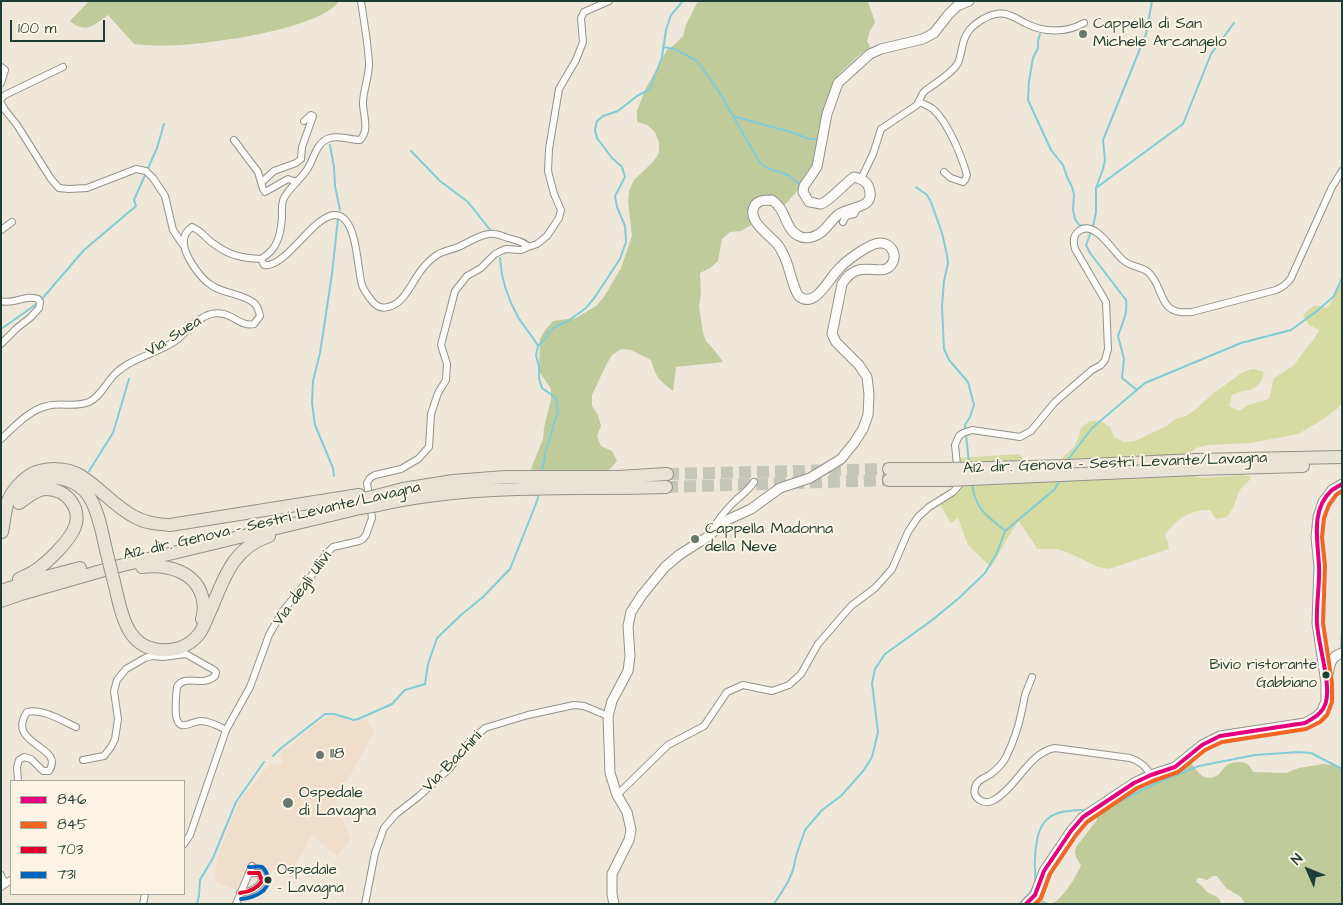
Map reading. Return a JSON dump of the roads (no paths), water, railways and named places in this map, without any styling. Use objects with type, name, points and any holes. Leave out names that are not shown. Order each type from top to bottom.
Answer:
[{"type":"highway","name":"A12 dir. Genova - Sestri Levante/Lavagna","points":[[889,474],[948,475],[1068,466],[1196,464],[1342,457]]},
{"type":"highway","points":[[1196,464],[1342,465]]},
{"type":"highway","points":[[2,532],[8,502],[16,487],[30,475],[48,469],[64,470],[80,475],[120,508],[147,523],[170,525],[359,501]]},
{"type":"highway","points":[[2,532],[26,489],[39,480],[49,477],[76,484],[85,490],[91,499],[98,517],[123,621],[129,632],[139,643],[154,649],[180,649],[192,641],[201,631],[231,564],[250,544],[326,517],[359,501]]},
{"type":"highway","name":"A12 dir. Genova - Sestri Levante/Lavagna","points":[[1,590],[144,551],[379,496],[405,494],[453,481],[505,477],[620,483],[667,481]]},
{"type":"highway","points":[[1,590],[37,570],[64,543],[73,531],[77,520],[75,508],[69,498],[59,491],[45,489],[19,503]]},
{"type":"highway","points":[[1,601],[115,567],[326,517]]},
{"type":"highway","points":[[37,589],[74,583],[142,566],[153,565],[176,569],[187,575],[195,583],[201,592],[204,605],[203,615],[197,630],[188,640],[168,650]]},
{"type":"street","points":[[184,246],[185,234],[192,227],[228,253],[240,258],[261,259],[272,250],[278,240],[281,232],[284,199],[306,172],[320,144],[328,138],[339,137],[360,140],[364,135],[366,128],[363,100],[368,82],[369,65],[361,1]]},
{"type":"street","points":[[261,259],[262,263],[267,266],[274,264],[321,222],[332,215],[336,215],[344,219],[354,238],[362,285],[372,301],[382,308],[391,307],[400,300],[407,292],[416,275],[438,254],[458,247],[482,235],[490,233],[502,236],[525,243],[528,247],[537,244],[547,236],[559,218],[561,210],[554,194],[548,171],[549,149],[560,89],[576,60],[583,42],[581,18],[584,12],[609,1]]},
{"type":"street","points":[[614,904],[612,874],[629,840],[631,830],[627,812],[617,795],[610,773],[608,716],[612,701],[628,671],[630,656],[628,626],[631,612],[665,567],[679,555],[709,536],[725,521],[752,509],[780,488],[810,478],[841,459],[863,429],[868,415],[869,394],[867,377],[859,365],[836,342],[832,334],[842,284],[846,278],[852,272],[859,269],[884,270],[894,260],[893,251],[890,246],[875,243],[849,259],[837,270],[822,291],[814,297],[806,299],[800,297],[796,292],[779,246],[753,218],[753,209],[756,203],[763,200],[772,200],[780,207],[792,232],[800,237],[808,238],[819,235],[838,215],[865,204],[870,198],[867,183],[854,177],[820,204],[809,202],[803,192],[804,186],[817,167],[827,114],[838,83],[870,54],[923,39],[934,33],[948,14],[957,6],[969,1]]},
{"type":"street","points":[[861,179],[873,154],[881,129],[917,106],[923,93],[957,65],[966,33],[972,26],[993,14],[1001,13],[1016,17],[1026,24],[1047,30],[1058,31],[1077,27],[1084,23]]},
{"type":"street","points":[[1,67],[5,70],[1,83]]},
{"type":"street","points":[[63,67],[5,95],[1,101],[51,179],[59,188],[69,190],[88,188],[136,169],[146,170],[165,196],[173,230],[184,246]]},
{"type":"street","points":[[919,102],[934,109],[943,122],[952,136],[968,175],[963,182],[951,178],[944,172]]},
{"type":"street","points":[[262,182],[274,171],[296,164],[301,159],[302,147],[313,116],[304,121]]},
{"type":"street","points":[[234,140],[258,172],[265,192],[288,180],[296,182]]},
{"type":"street","points":[[617,795],[668,745],[704,726],[727,692],[743,685],[772,690],[789,685],[801,674],[818,644],[851,606],[875,588],[892,569],[908,532],[918,517],[928,507],[953,492],[959,485],[955,445],[956,440],[963,433],[972,430],[1020,437],[1031,431],[1055,402],[1092,370],[1101,365],[1105,360],[1108,349],[1106,302],[1074,248],[1074,239],[1079,231],[1088,228],[1097,232],[1124,261],[1147,272],[1155,282],[1164,302],[1169,308],[1176,312],[1192,312],[1276,290],[1287,284],[1332,187],[1342,171]]},
{"type":"street","points":[[843,222],[846,216],[854,214],[858,207]]},
{"type":"street","points":[[1,230],[12,222]]},
{"type":"street","name":"Via Suea","points":[[1,439],[37,410],[48,405],[78,406],[90,401],[115,374],[128,364],[154,353],[177,339],[203,318],[212,314],[223,313],[249,326],[254,324],[260,316],[258,308],[253,302],[211,286],[191,261],[184,246]]},
{"type":"street","name":"Via degli Ulivi","points":[[185,842],[190,835],[226,730],[250,687],[270,635],[282,612],[333,547],[363,539],[372,518],[366,484],[370,478],[376,474],[401,469],[418,459],[429,447],[431,414],[438,393],[446,380],[447,364],[441,345],[455,290],[467,276],[481,268],[495,254],[506,249],[521,250],[528,247]]},
{"type":"street","points":[[1,301],[6,303],[32,296],[40,302],[39,308],[31,317],[16,328],[1,344]]},
{"type":"street","points":[[709,536],[718,519],[749,490],[754,482]]},
{"type":"street","points":[[1026,904],[1035,894],[1044,872],[1071,831],[1083,817],[1134,784],[1175,766],[1202,745],[1220,736],[1305,723],[1312,720],[1322,711],[1326,701],[1326,683],[1317,623],[1319,566],[1316,537],[1318,517],[1324,502],[1332,490],[1342,484]]},
{"type":"street","points":[[1326,683],[1331,662],[1334,657],[1342,653]]},
{"type":"street","points":[[83,760],[104,756],[111,747],[115,739],[118,719],[114,691],[117,680],[126,669],[152,656],[186,654],[216,672],[215,676],[207,681],[183,681],[179,683],[176,687],[176,716],[178,722],[184,726],[202,721],[226,730]]},
{"type":"street","points":[[1032,677],[1006,758],[999,767],[979,781],[975,787],[975,796],[979,800],[990,802],[997,798],[1042,752],[1048,749],[1055,748],[1130,758],[1143,765],[1151,775]]},
{"type":"street","name":"Via Bachini","points":[[364,904],[375,853],[384,828],[396,814],[450,768],[467,745],[485,728],[528,715],[574,705],[584,706],[608,716]]},
{"type":"street","points":[[18,780],[17,767],[19,760],[24,757],[31,759],[43,771],[49,771],[52,761],[49,754],[24,734],[23,718],[27,712],[41,712],[76,727]]},
{"type":"street","points":[[236,904],[252,866]]},
{"type":"street","points":[[240,893],[251,890],[261,884],[262,878],[259,873],[249,873]]},
{"type":"street","points":[[1,876],[2,880],[9,881]]},
{"type":"street","points":[[1,887],[9,881]]},
{"type":"waterway","points":[[542,471],[546,450],[558,411],[556,398],[542,388],[536,355],[538,346],[555,327],[568,321],[586,308],[620,259],[626,242],[625,226],[617,207],[615,196],[625,177],[622,167],[612,158],[597,138],[595,130],[597,121],[603,116],[618,111],[637,96],[650,89],[662,57],[666,30],[671,15],[683,1]]},
{"type":"waterway","points":[[1093,227],[1096,212],[1096,188],[1105,160],[1103,140],[1146,34],[1152,1]]},
{"type":"waterway","points":[[1096,188],[1183,124],[1211,54],[1234,23]]},
{"type":"waterway","points":[[1040,34],[1038,48],[1033,58],[1028,100],[1051,150],[1063,165],[1072,187],[1075,219],[1079,225],[1093,226]]},
{"type":"waterway","points":[[663,47],[675,49],[697,61],[718,90],[760,163],[767,168],[788,175],[799,184]]},
{"type":"waterway","points":[[733,116],[809,139],[817,139]]},
{"type":"waterway","points":[[41,300],[84,250],[136,206],[134,200],[157,148],[164,124]]},
{"type":"waterway","points":[[330,145],[340,210]]},
{"type":"waterway","points":[[411,151],[440,181],[468,202],[491,231]]},
{"type":"waterway","points":[[916,187],[927,195],[931,202],[942,233],[947,255],[948,263],[942,306],[944,349],[949,360],[968,382],[974,405],[965,425],[969,463]]},
{"type":"waterway","points":[[334,476],[333,468],[315,425],[312,403],[313,381],[320,353],[338,218]]},
{"type":"waterway","points":[[1091,232],[1086,245],[1090,253],[1126,300],[1125,314],[1118,336],[1124,359],[1122,378],[1137,390]]},
{"type":"waterway","points":[[500,258],[503,281],[511,303],[518,317],[538,346]]},
{"type":"waterway","points":[[1067,461],[1092,428],[1145,383],[1241,343],[1291,330],[1334,296],[1342,278]]},
{"type":"waterway","points":[[1,329],[38,303]]},
{"type":"waterway","points":[[89,471],[113,433],[129,379]]},
{"type":"waterway","points":[[774,904],[788,882],[805,830],[822,810],[841,796],[864,770],[872,757],[878,732],[872,683],[875,669],[885,654],[931,621],[985,573],[997,553],[1005,531],[1055,489],[1059,481]]},
{"type":"waterway","points":[[972,483],[973,492],[982,511],[1004,530]]},
{"type":"waterway","points":[[273,756],[325,714],[334,714],[354,720],[358,719],[392,704],[405,690],[425,684],[428,664],[437,638],[483,597],[510,569],[539,493]]},
{"type":"waterway","points":[[1341,650],[1342,630]]},
{"type":"waterway","points":[[1105,807],[1199,766],[1255,755],[1311,753],[1342,769]]},
{"type":"waterway","points":[[197,904],[200,880],[213,858],[236,802],[264,762]]},
{"type":"waterway","points":[[1019,904],[1028,896],[1034,886],[1037,841],[1046,820],[1059,813],[1078,810],[1088,811]]},
{"type":"tunnel","points":[[667,474],[889,469]]},
{"type":"tunnel","points":[[666,487],[889,480]]},
{"type":"place","name":"Cappella di San Michele Arcangelo","points":[[1083,34]]},
{"type":"place","name":"Cappella Madonna della Neve","points":[[695,539]]},
{"type":"place","name":"Bivio ristorante Gabbiano","points":[[1326,675]]},
{"type":"place","name":"118","points":[[320,755]]},
{"type":"place","name":"Ospedale di Lavagna","points":[[288,803]]},
{"type":"place","name":"Ospedale - Lavagna","points":[[268,880]]}]
